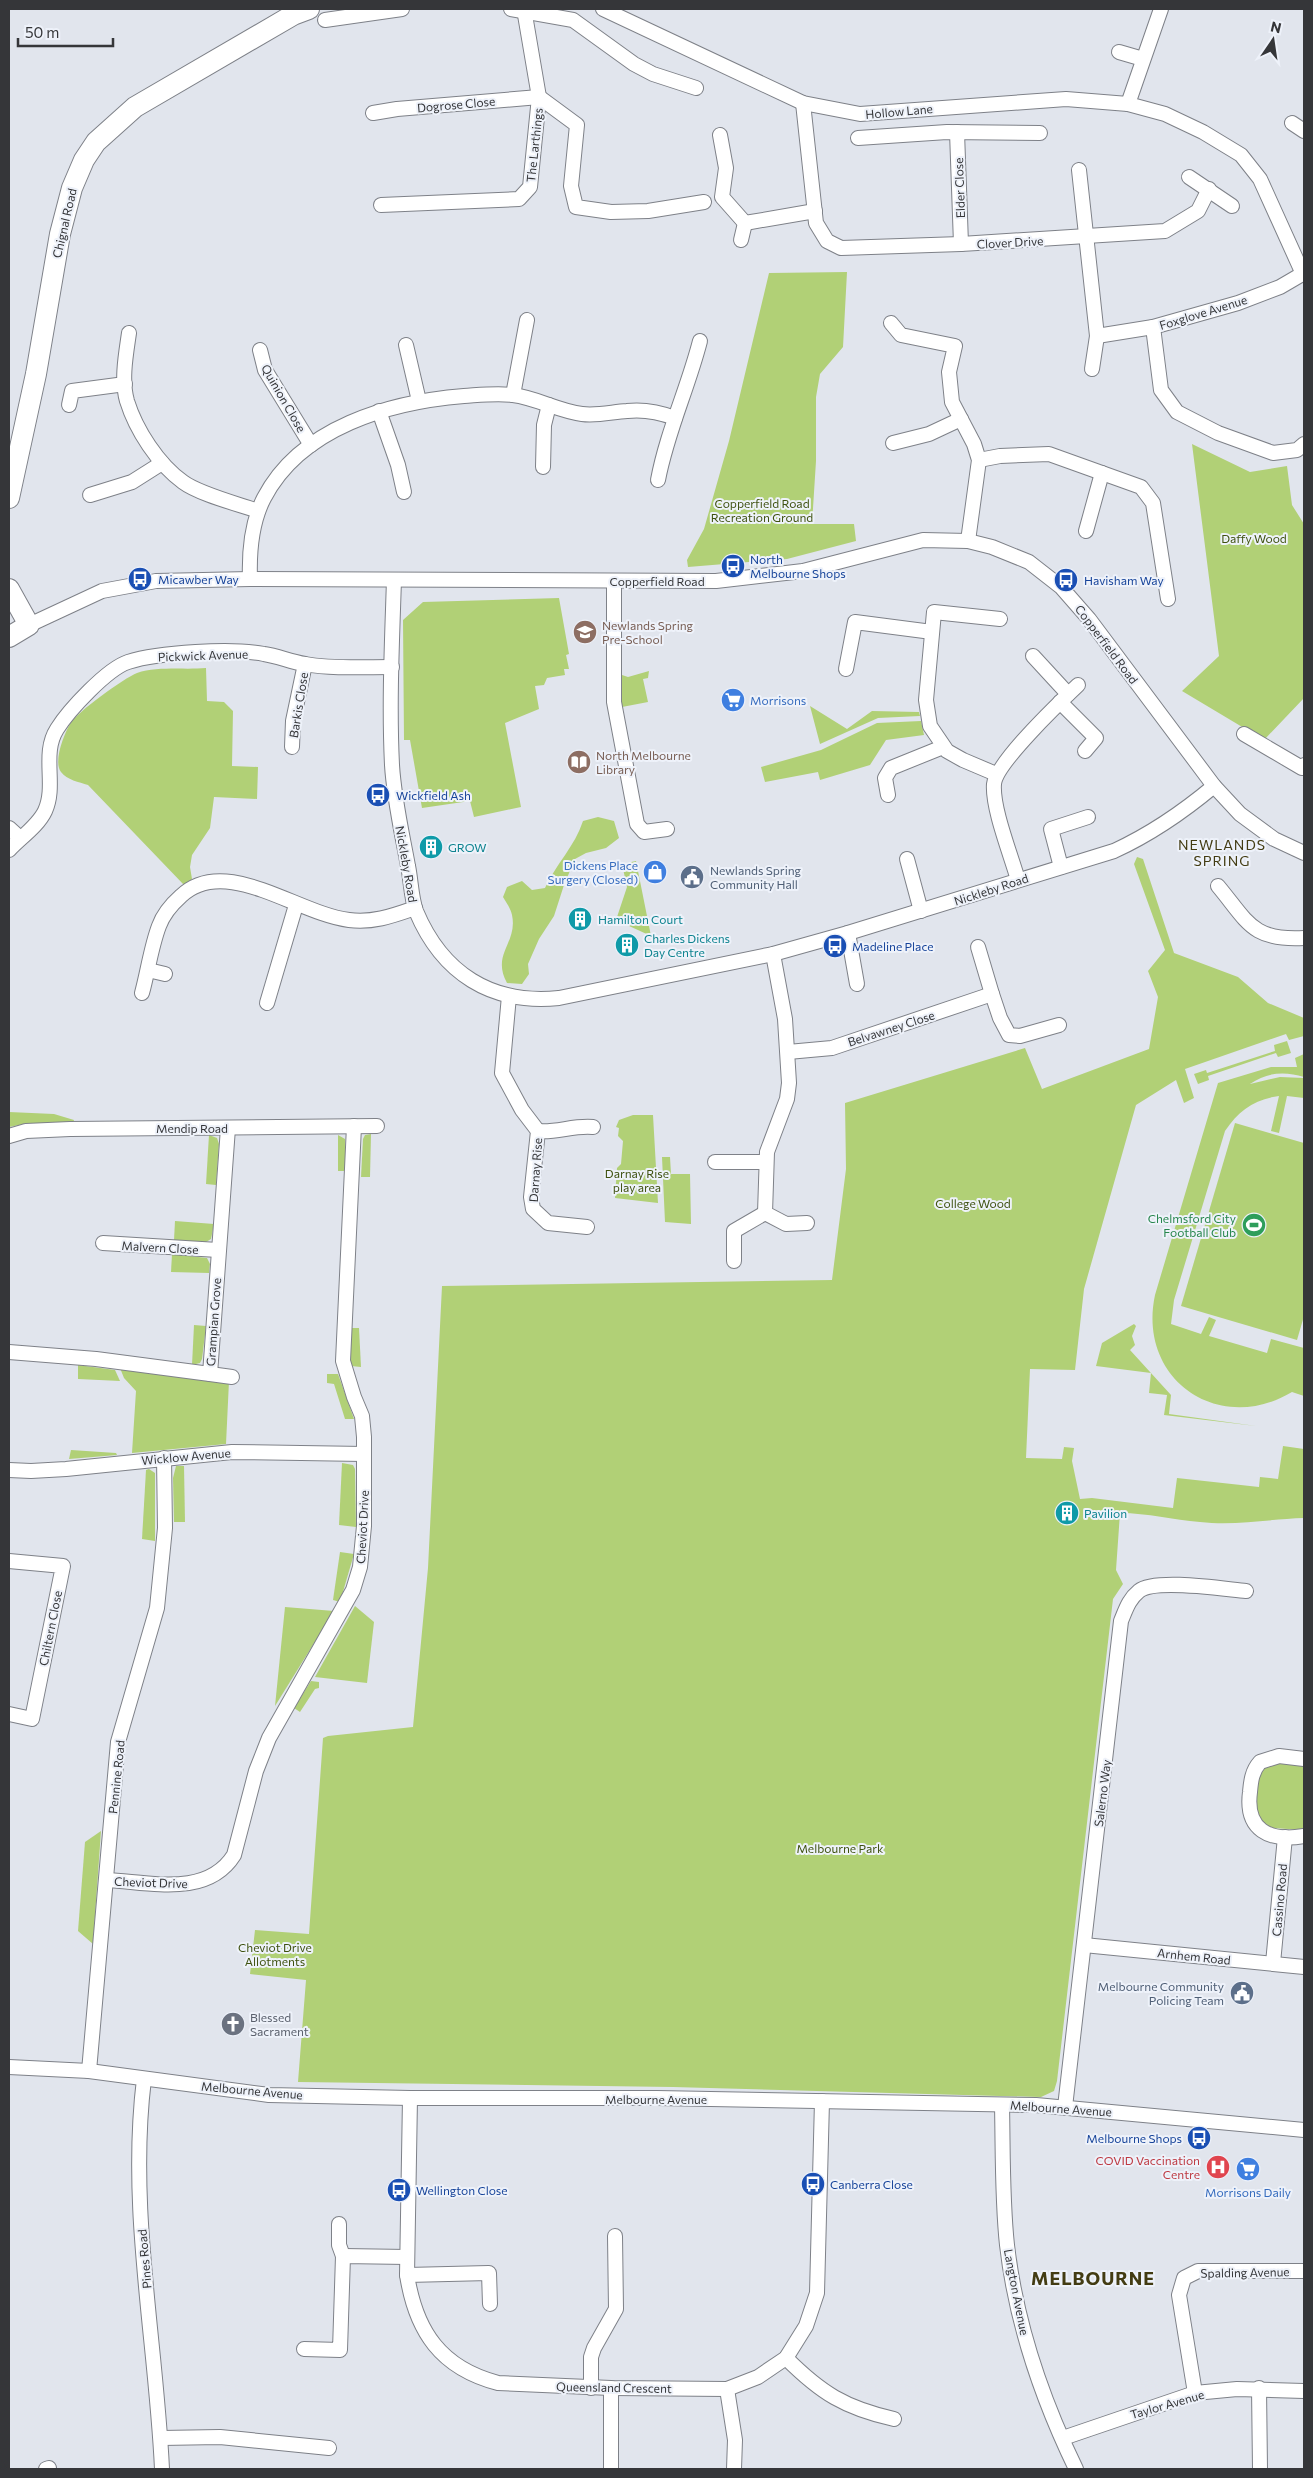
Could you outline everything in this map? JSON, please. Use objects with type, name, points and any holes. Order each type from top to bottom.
[{"type":"street","points":[[317,14],[402,9]]},
{"type":"street","name":"The Larthings","points":[[381,204],[519,199],[530,187],[539,97],[520,9],[572,20],[634,64],[654,74],[696,88]]},
{"type":"street","name":"Hollow Lane","points":[[603,9],[803,104],[860,114],[1066,99],[1128,104],[1165,114],[1202,132],[1241,155],[1260,179],[1304,274]]},
{"type":"street","points":[[1128,104],[1161,9]]},
{"type":"street","name":"Chignal Road","points":[[9,498],[36,374],[65,210],[84,160],[96,142],[135,107],[293,15],[317,14]]},
{"type":"street","points":[[1119,52],[1143,59]]},
{"type":"street","points":[[539,97],[578,125],[571,186],[576,207],[611,212],[648,211],[704,202]]},
{"type":"street","name":"Dogrose Close","points":[[373,113],[398,109],[539,97]]},
{"type":"street","name":"Clover Drive","points":[[803,104],[816,223],[826,241],[841,248],[961,244],[1164,231],[1198,211],[1209,190]]},
{"type":"street","points":[[1292,123],[1304,131]]},
{"type":"street","points":[[858,138],[957,132],[1040,133]]},
{"type":"street","name":"Elder Close","points":[[957,132],[961,244]]},
{"type":"street","points":[[720,135],[726,168],[722,196],[745,223]]},
{"type":"street","points":[[1079,170],[1097,336],[1092,369]]},
{"type":"street","points":[[1189,177],[1232,206]]},
{"type":"street","points":[[745,223],[815,211]]},
{"type":"street","points":[[741,240],[745,223]]},
{"type":"street","name":"Foxglove Avenue","points":[[1097,336],[1153,327],[1238,303],[1304,274]]},
{"type":"street","points":[[513,395],[527,320]]},
{"type":"street","points":[[891,323],[901,335],[955,346],[949,372],[952,402],[974,444],[979,460],[968,542]]},
{"type":"street","points":[[1153,327],[1161,390],[1177,412],[1218,433],[1273,453],[1297,450],[1304,444]]},
{"type":"street","points":[[129,333],[124,370],[127,400],[140,430],[162,463],[184,483],[258,511]]},
{"type":"street","points":[[658,480],[675,418],[687,387],[700,341]]},
{"type":"street","points":[[406,345],[419,401]]},
{"type":"street","name":"Quinion Close","points":[[260,350],[265,370],[311,445]]},
{"type":"street","points":[[69,405],[72,391],[125,384]]},
{"type":"street","points":[[250,579],[251,546],[258,511],[278,477],[311,445],[341,427],[379,411],[419,401],[480,395],[513,395],[583,415],[641,410],[659,412],[675,418]]},
{"type":"street","points":[[543,467],[544,425],[549,405]]},
{"type":"street","points":[[379,411],[396,458],[404,492]]},
{"type":"street","points":[[893,443],[929,434],[961,419]]},
{"type":"street","points":[[979,460],[1000,456],[1049,454],[1141,487],[1153,503],[1168,599]]},
{"type":"street","points":[[90,495],[132,482],[162,463]]},
{"type":"street","points":[[1086,531],[1102,473]]},
{"type":"street","name":"Copperfield Road","points":[[29,625],[102,591],[156,581],[250,579],[687,582],[748,579],[803,571],[907,543],[940,539],[968,542],[992,547],[1029,562],[1061,587],[1089,619],[1214,786],[1240,814],[1274,839],[1304,853]]},
{"type":"street","name":"Nickleby Road","points":[[394,580],[392,765],[400,827],[415,908],[432,942],[451,964],[473,982],[509,996],[532,999],[559,998],[773,954],[848,934],[1114,851],[1140,839],[1182,812],[1214,786]]},
{"type":"street","points":[[614,581],[614,702],[637,824],[644,832],[667,829]]},
{"type":"street","points":[[9,589],[29,625],[9,637]]},
{"type":"street","points":[[996,774],[954,756],[943,747],[930,726],[926,708],[934,612],[1000,619]]},
{"type":"street","points":[[846,669],[855,622],[932,632]]},
{"type":"street","name":"Pickwick Avenue","points":[[9,850],[44,813],[49,800],[50,752],[57,729],[68,714],[107,675],[126,662],[160,654],[214,652],[262,653],[304,664],[392,667]]},
{"type":"street","points":[[1033,656],[1069,694],[1096,738],[1085,750]]},
{"type":"street","name":"Barkis Close","points":[[292,747],[293,721],[304,664]]},
{"type":"street","points":[[1018,880],[996,804],[994,785],[996,774],[1069,694]]},
{"type":"street","points":[[1244,734],[1302,768],[1304,765]]},
{"type":"street","points":[[888,795],[885,778],[891,768],[943,747]]},
{"type":"street","points":[[1061,867],[1050,829],[1088,817]]},
{"type":"street","points":[[9,828],[20,838]]},
{"type":"street","points":[[906,859],[921,911]]},
{"type":"street","points":[[142,992],[159,926],[172,904],[192,886],[222,880],[232,881],[296,905],[346,920],[366,921],[383,919],[415,908]]},
{"type":"street","points":[[1218,886],[1254,930],[1286,939],[1304,938]]},
{"type":"street","points":[[267,1003],[296,905]]},
{"type":"street","points":[[848,934],[857,984]]},
{"type":"street","points":[[978,947],[1000,1018],[1009,1035],[1020,1036],[1059,1025]]},
{"type":"street","points":[[765,1213],[766,1162],[770,1143],[787,1099],[788,1052],[782,999],[773,954]]},
{"type":"street","points":[[148,970],[165,974]]},
{"type":"street","name":"Belvawney Close","points":[[788,1052],[832,1048],[992,994]]},
{"type":"street","name":"Darnay Rise","points":[[509,996],[502,1073],[522,1110],[538,1131],[531,1197],[533,1210],[548,1223],[587,1227]]},
{"type":"street","name":"Darnay Rise","points":[[538,1131],[546,1132],[580,1125],[593,1127]]},
{"type":"street","name":"Cheviot Drive","points":[[107,1880],[188,1885],[206,1880],[227,1866],[234,1855],[256,1771],[269,1738],[354,1590],[360,1567],[363,1534],[364,1454],[362,1416],[343,1361],[354,1126]]},
{"type":"street","name":"Mendip Road","points":[[9,1136],[26,1131],[70,1128],[376,1126]]},
{"type":"street","name":"Grampian Grove","points":[[9,1352],[96,1359],[210,1374],[228,1128]]},
{"type":"street","points":[[715,1162],[766,1162]]},
{"type":"street","points":[[765,1213],[786,1224],[807,1222]]},
{"type":"street","points":[[734,1261],[734,1231],[765,1213]]},
{"type":"street","name":"Malvern Close","points":[[102,1243],[218,1250]]},
{"type":"street","points":[[210,1374],[232,1377]]},
{"type":"street","name":"Wicklow Avenue","points":[[9,1470],[31,1471],[232,1452],[364,1454]]},
{"type":"street","name":"Pennine Road","points":[[89,2071],[118,1742],[158,1608],[164,1536],[164,1458]]},
{"type":"street","name":"Chiltern Close","points":[[9,1561],[63,1566],[32,1719],[9,1714]]},
{"type":"street","name":"Salerno Way","points":[[1065,2107],[1122,1621],[1129,1602],[1140,1590],[1163,1584],[1246,1591]]},
{"type":"street","points":[[1304,1759],[1280,1756],[1260,1762],[1252,1777],[1248,1806],[1253,1822],[1267,1833],[1285,1837],[1304,1836]]},
{"type":"street","name":"Cassino Road","points":[[1273,1963],[1285,1837]]},
{"type":"street","name":"Arnhem Road","points":[[1084,1945],[1304,1967]]},
{"type":"street","name":"Melbourne Avenue","points":[[9,2067],[89,2071],[270,2094],[410,2098],[657,2098],[1065,2107],[1304,2130]]},
{"type":"street","name":"Pines Road","points":[[144,2079],[138,2123],[137,2163],[142,2242],[161,2438],[162,2469]]},
{"type":"street","name":"Queensland Crescent","points":[[410,2098],[407,2275],[411,2300],[419,2323],[434,2344],[458,2367],[482,2379],[498,2383],[591,2388],[727,2389],[758,2377],[786,2358],[806,2326],[817,2293],[822,2101]]},
{"type":"street","name":"Langton Avenue","points":[[1002,2105],[1005,2206],[1012,2277],[1019,2312],[1042,2390],[1076,2469]]},
{"type":"street","points":[[304,2350],[340,2350],[342,2256],[339,2245],[338,2224]]},
{"type":"street","points":[[591,2388],[594,2348],[616,2309],[615,2236]]},
{"type":"street","points":[[342,2256],[407,2257]]},
{"type":"street","name":"Spalding Avenue","points":[[1195,2393],[1178,2295],[1184,2278],[1198,2271],[1304,2271]]},
{"type":"street","points":[[407,2275],[489,2273],[490,2304]]},
{"type":"street","points":[[786,2358],[812,2383],[828,2395],[848,2405],[894,2419]]},
{"type":"street","points":[[611,2388],[611,2469]]},
{"type":"street","points":[[1259,2388],[1260,2469]]},
{"type":"street","name":"Taylor Avenue","points":[[1063,2438],[1195,2393],[1259,2388],[1304,2391]]},
{"type":"street","points":[[727,2389],[735,2440],[734,2469]]},
{"type":"street","points":[[161,2438],[220,2437],[329,2448]]},
{"type":"green space","name":"Copperfield Road Recreation Ground","points":[[847,272],[843,347],[820,374],[816,397],[816,461],[812,524],[854,524],[856,541],[787,559],[688,567],[687,560],[704,529],[729,441],[769,273]]},
{"type":"green space","name":"Daffy Wood","points":[[1192,444],[1250,472],[1287,466],[1292,505],[1304,524],[1304,698],[1264,740],[1182,691],[1219,656]]},
{"type":"green space","points":[[559,598],[569,654],[566,655],[569,669],[564,669],[565,675],[547,678],[544,685],[535,686],[539,709],[505,723],[521,807],[474,817],[470,801],[422,808],[410,740],[404,740],[403,620],[423,602]]},
{"type":"green space","points":[[206,668],[207,701],[224,702],[233,711],[232,766],[258,767],[257,799],[214,797],[210,828],[192,855],[190,867],[192,879],[184,885],[88,785],[66,777],[61,772],[58,762],[60,748],[70,724],[101,696],[122,681],[145,671]]},
{"type":"green space","points":[[649,671],[648,678],[643,679],[648,702],[622,707],[622,675],[628,677]]},
{"type":"green space","points":[[810,706],[847,729],[872,711],[919,712],[920,716],[878,718],[820,744]]},
{"type":"green space","points":[[921,721],[924,735],[886,740],[870,765],[820,780],[818,772],[765,782],[761,767],[821,750],[877,723]]},
{"type":"green space","points":[[598,817],[614,821],[619,838],[606,848],[586,853],[575,859],[554,916],[539,939],[528,964],[529,974],[522,984],[507,983],[502,964],[513,925],[511,913],[503,897],[507,887],[522,881],[532,890],[545,888],[575,839],[583,821]]},
{"type":"green space","name":"Melbourne Park","points":[[1137,857],[1143,859],[1174,953],[1238,977],[1268,1003],[1304,1018],[1304,1036],[1289,1040],[1286,1034],[1185,1069],[1194,1098],[1184,1103],[1176,1080],[1136,1105],[1084,1289],[1075,1370],[1030,1369],[1026,1458],[1062,1459],[1064,1447],[1074,1448],[1072,1461],[1080,1499],[1092,1498],[1173,1508],[1177,1478],[1259,1487],[1260,1477],[1278,1479],[1283,1446],[1304,1449],[1304,1518],[1213,1523],[1120,1513],[1116,1570],[1123,1584],[1113,1599],[1057,2081],[1054,2091],[1041,2097],[673,2087],[298,2082],[306,1980],[250,1974],[255,1930],[309,1934],[323,1738],[413,1727],[428,1568],[442,1286],[832,1280],[846,1169],[845,1103],[1025,1048],[1042,1089],[1149,1049],[1158,997],[1148,971],[1165,950],[1134,864]]},
{"type":"green space","points":[[636,861],[651,936],[616,920],[627,887],[622,864]]},
{"type":"green space","points":[[1287,1041],[1291,1053],[1278,1057],[1276,1053],[1208,1076],[1209,1080],[1198,1084],[1194,1074],[1206,1070],[1207,1073],[1275,1051],[1274,1045]]},
{"type":"green space","points":[[1304,1054],[1304,1077],[1283,1073],[1263,1077],[1250,1084],[1280,1077],[1304,1078],[1304,1098],[1287,1096],[1279,1133],[1271,1131],[1279,1096],[1262,1100],[1248,1107],[1241,1112],[1225,1131],[1174,1300],[1171,1324],[1201,1334],[1209,1317],[1216,1320],[1209,1336],[1267,1353],[1271,1339],[1304,1348],[1304,1396],[1292,1392],[1264,1404],[1237,1407],[1211,1403],[1189,1392],[1171,1374],[1158,1352],[1153,1325],[1155,1295],[1218,1083],[1271,1067],[1297,1067],[1295,1058]]},
{"type":"green space","points":[[9,1112],[54,1114],[74,1120],[73,1123],[29,1123],[9,1127]]},
{"type":"green space","name":"Darnay Rise play area","points":[[633,1115],[653,1115],[658,1203],[615,1198],[617,1168],[621,1164],[623,1141],[618,1136],[619,1128],[616,1127],[619,1120]]},
{"type":"green space","name":"Chelmsford City Football Club","points":[[1235,1123],[1304,1143],[1304,1316],[1297,1340],[1181,1306]]},
{"type":"green space","points":[[371,1134],[370,1177],[361,1177],[363,1139],[365,1135]]},
{"type":"green space","points":[[209,1135],[217,1138],[219,1144],[216,1185],[206,1184]]},
{"type":"green space","points":[[338,1135],[345,1139],[345,1171],[338,1171]]},
{"type":"green space","points":[[662,1157],[670,1157],[671,1174],[690,1174],[691,1224],[665,1222]]},
{"type":"green space","points":[[175,1221],[214,1224],[211,1239],[206,1242],[174,1240]]},
{"type":"green space","points":[[172,1254],[207,1258],[210,1264],[209,1273],[171,1272]]},
{"type":"green space","points":[[1134,1324],[1136,1326],[1132,1336],[1135,1345],[1130,1350],[1151,1373],[1096,1366],[1102,1343]]},
{"type":"green space","points":[[194,1325],[206,1326],[202,1359],[200,1363],[192,1365]]},
{"type":"green space","points":[[350,1328],[359,1328],[361,1367],[351,1366],[349,1362]]},
{"type":"green space","points":[[78,1365],[115,1370],[120,1381],[78,1379]]},
{"type":"green space","points":[[120,1368],[229,1381],[226,1444],[132,1453],[136,1391],[124,1378]]},
{"type":"green space","points":[[1151,1373],[1171,1395],[1169,1414],[1256,1426],[1164,1415],[1167,1395],[1149,1393]]},
{"type":"green space","points":[[327,1374],[338,1374],[354,1419],[345,1419],[334,1384],[327,1383]]},
{"type":"green space","points":[[71,1450],[116,1453],[117,1455],[69,1459]]},
{"type":"green space","points":[[342,1463],[353,1465],[355,1469],[356,1527],[339,1525]]},
{"type":"green space","points":[[176,1466],[184,1466],[185,1522],[174,1522],[173,1478]]},
{"type":"green space","points":[[149,1469],[155,1473],[155,1541],[142,1539],[146,1470]]},
{"type":"green space","points":[[340,1552],[354,1554],[340,1602],[333,1600]]},
{"type":"green space","points":[[355,1606],[374,1622],[367,1683],[315,1677]]},
{"type":"green space","points":[[285,1607],[334,1611],[275,1706]]},
{"type":"green space","points":[[311,1681],[319,1682],[319,1688],[315,1689],[300,1712],[294,1708]]},
{"type":"green space","points":[[1272,1762],[1304,1764],[1304,1830],[1272,1828],[1260,1822],[1253,1807],[1260,1770]]},
{"type":"green space","points":[[101,1831],[93,1944],[78,1931],[85,1842]]},
{"type":"place","name":"North Melbourne Shops","points":[[733,566]]},
{"type":"place","name":"Micawber Way","points":[[140,579]]},
{"type":"place","name":"Havisham Way","points":[[1066,580]]},
{"type":"place","name":"Newlands Spring Pre-School","points":[[585,632]]},
{"type":"place","name":"Morrisons","points":[[733,700]]},
{"type":"place","name":"North Melbourne Library","points":[[579,762]]},
{"type":"place","name":"Wickfield Ash","points":[[378,795]]},
{"type":"place","name":"GROW","points":[[431,847]]},
{"type":"place","name":"Dickens Place Surgery (Closed)","points":[[655,872]]},
{"type":"place","name":"Newlands Spring Community Hall","points":[[692,877]]},
{"type":"place","name":"Hamilton Court","points":[[580,919]]},
{"type":"place","name":"Charles Dickens Day Centre","points":[[627,945]]},
{"type":"place","name":"Madeline Place","points":[[835,946]]},
{"type":"place","name":"Chelmsford City Football Club","points":[[1254,1225]]},
{"type":"place","name":"Pavilion","points":[[1067,1513]]},
{"type":"place","name":"Melbourne Community Policing Team","points":[[1242,1993]]},
{"type":"place","name":"Blessed Sacrament","points":[[233,2024]]},
{"type":"place","name":"Melbourne Shops","points":[[1199,2138]]},
{"type":"place","name":"COVID Vaccination Centre","points":[[1218,2167]]},
{"type":"place","name":"Morrisons Daily","points":[[1248,2169]]},
{"type":"place","name":"Canberra Close","points":[[813,2184]]},
{"type":"place","name":"Wellington Close","points":[[399,2190]]},
{"type":"district","name":"NEWLANDS SPRING","points":[[1222,852]]},
{"type":"district","name":"MELBOURNE","points":[[1093,2278]]},
{"type":"park label","name":"College Wood","points":[[973,1203]]},
{"type":"park label","name":"Cheviot Drive Allotments","points":[[275,1954]]}]
